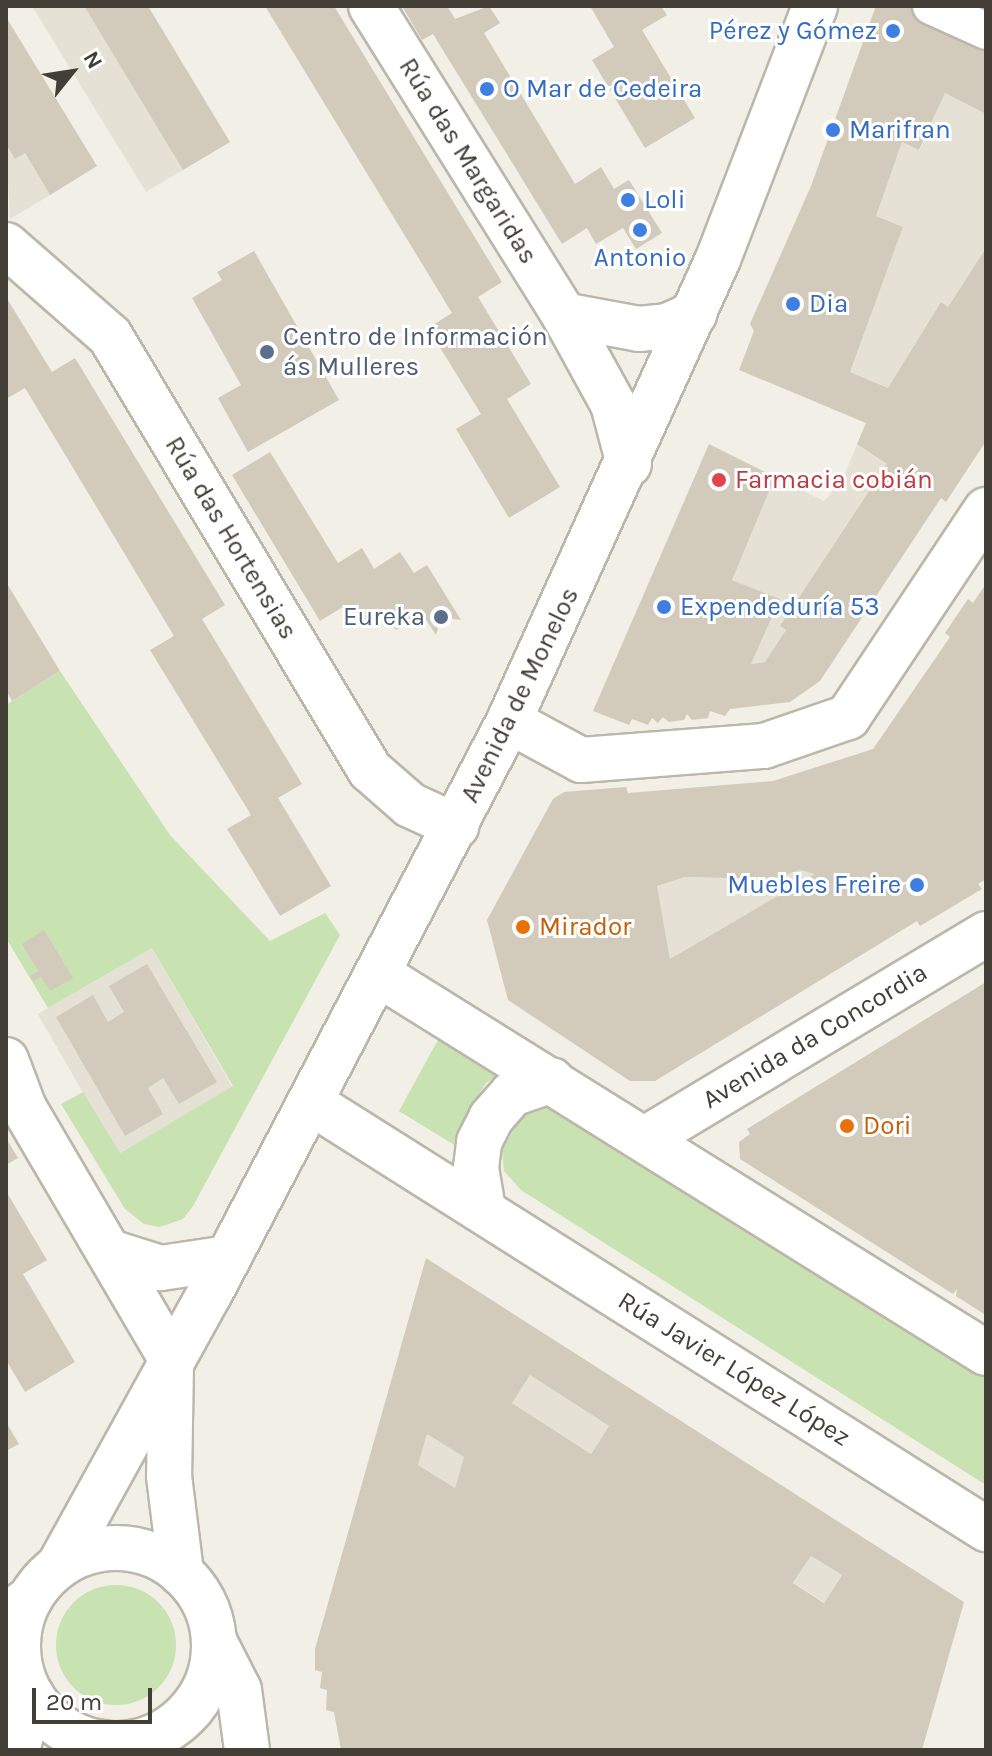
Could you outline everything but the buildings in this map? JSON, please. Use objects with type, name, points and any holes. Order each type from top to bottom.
[{"type":"street","name":"Rúa das Margaridas","points":[[371,6],[564,315],[613,404],[629,464]]},
{"type":"street","name":"Avenida de Monelos","points":[[59,1566],[228,1258],[509,721],[629,464],[694,314],[815,6]]},
{"type":"street","points":[[931,6],[986,31]]},
{"type":"street","name":"Rúa das Hortensias","points":[[6,245],[110,336],[370,770],[410,805],[456,826]]},
{"type":"street","points":[[564,315],[639,329],[667,326],[694,314]]},
{"type":"street","points":[[509,721],[581,760],[764,746],[848,717],[986,510]]},
{"type":"street","name":"Avenida da Concordia","points":[[645,1139],[986,934]]},
{"type":"street","points":[[378,974],[986,1353]]},
{"type":"street","points":[[6,1060],[24,1108],[113,1253],[171,1359]]},
{"type":"street","points":[[483,1209],[476,1168],[479,1142],[491,1118],[512,1094],[552,1080]]},
{"type":"street","name":"Rúa Javier López López","points":[[310,1102],[986,1529]]},
{"type":"street","points":[[113,1253],[161,1268],[228,1258]]},
{"type":"street","name":"Avenida de Monelos","points":[[171,1359],[169,1476],[181,1573]]},
{"type":"street","points":[[214,1641],[205,1687],[193,1708],[155,1736],[116,1747],[75,1736],[50,1719],[32,1696],[18,1648],[18,1607],[59,1566],[82,1554],[134,1550],[181,1573],[209,1616],[214,1641],[239,1690],[247,1750]]},
{"type":"street","points":[[17,1750],[32,1696]]},
{"type":"shaded area","points":[[32,6],[84,6],[183,170],[146,192]]},
{"type":"shaded area","points":[[945,93],[986,114],[986,248],[948,307],[941,303],[888,388],[850,372],[903,227],[876,216],[902,142],[920,150]]},
{"type":"shaded area","points":[[6,144],[15,159],[25,153],[50,195],[10,219]]},
{"type":"shaded area","points":[[857,444],[887,464],[780,626],[786,630],[765,662],[751,664],[780,599],[732,580],[775,477],[824,501],[843,479]]},
{"type":"shaded area","points":[[800,870],[815,874],[670,959],[657,886],[685,877],[772,879]]},
{"type":"shaded area","points":[[152,948],[232,1087],[118,1153],[38,1014]]},
{"type":"shaded area","points":[[530,1375],[609,1426],[591,1454],[512,1403]]},
{"type":"shaded area","points":[[427,1434],[464,1457],[455,1488],[418,1465]]},
{"type":"shaded area","points":[[811,1556],[842,1575],[825,1602],[794,1583]]},
{"type":"green space","points":[[60,671],[170,835],[270,941],[325,913],[340,935],[193,1206],[183,1219],[160,1227],[144,1224],[125,1209],[61,1104],[83,1092],[120,1153],[233,1086],[152,948],[48,1008],[6,938],[6,705]]},
{"type":"green space","points":[[439,1038],[506,1069],[486,1083],[462,1123],[461,1149],[399,1111]]},
{"type":"green space","points":[[541,1104],[561,1104],[986,1374],[986,1485],[521,1190],[504,1171],[502,1150],[523,1114]]},
{"type":"green space","points":[[116,1585],[139,1590],[158,1603],[171,1622],[176,1645],[171,1668],[158,1687],[139,1700],[116,1705],[93,1700],[74,1687],[61,1668],[56,1645],[61,1622],[74,1603],[93,1590]]},
{"type":"place","name":"Pérez y Gómez","points":[[893,31]]},
{"type":"place","name":"O Mar de Cedeira","points":[[487,89]]},
{"type":"place","name":"Marifran","points":[[833,130]]},
{"type":"place","name":"Loli","points":[[628,200]]},
{"type":"place","name":"Antonio","points":[[640,230]]},
{"type":"place","name":"Dia","points":[[793,304]]},
{"type":"place","name":"Centro de Información ás Mulleres","points":[[267,352]]},
{"type":"place","name":"Farmacia cobián","points":[[719,480]]},
{"type":"place","name":"Expendeduría 53","points":[[664,607]]},
{"type":"place","name":"Eureka","points":[[441,617]]},
{"type":"place","name":"Muebles Freire","points":[[917,885]]},
{"type":"place","name":"Mirador","points":[[523,927]]},
{"type":"place","name":"Dori","points":[[847,1126]]}]
